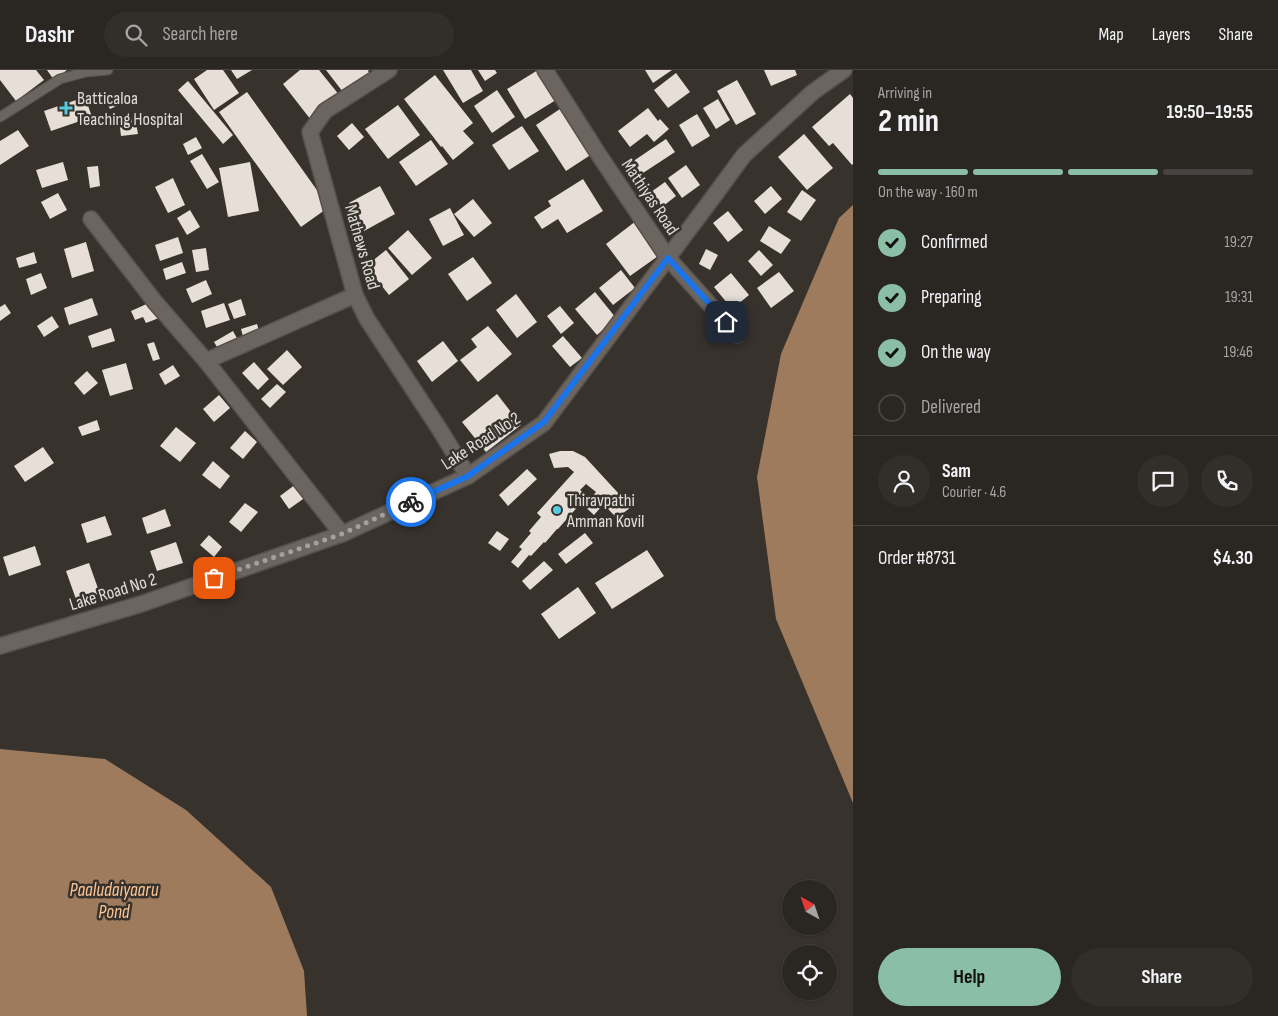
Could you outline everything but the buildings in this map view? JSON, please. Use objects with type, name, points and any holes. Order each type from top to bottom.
[{"type":"street","name":"Mathews Road","points":[[389,70],[325,111],[310,132],[354,295],[367,319],[468,476]]},
{"type":"street","name":"Mathiyas Road","points":[[545,70],[668,258],[737,335]]},
{"type":"street","name":"Lake Road No 2","points":[[0,646],[141,604],[342,534],[468,476],[544,422],[744,155],[813,92],[844,70]]},
{"type":"street","points":[[91,219],[155,302],[206,361],[342,534]]},
{"type":"street","points":[[206,361],[354,295]]},
{"type":"lane","points":[[0,117],[60,80],[86,72],[108,70]]},
{"type":"water","points":[[853,205],[853,803],[776,619],[757,477],[781,354],[839,218]]},
{"type":"water","name":"Paaludaiyaaru Pond","points":[[0,749],[105,759],[186,810],[271,887],[304,971],[307,1016],[0,1016]]},
{"type":"way so far","points":[[214,578],[342,534],[411,502]]},
{"type":"place","name":"Batticaloa Teaching Hospital","points":[[66,108]]},
{"type":"place","name":"Thiravpathi Amman Kovil","points":[[557,510]]},
{"type":"route","points":[[411,502],[468,476],[544,422],[668,258],[726,322]]}]
